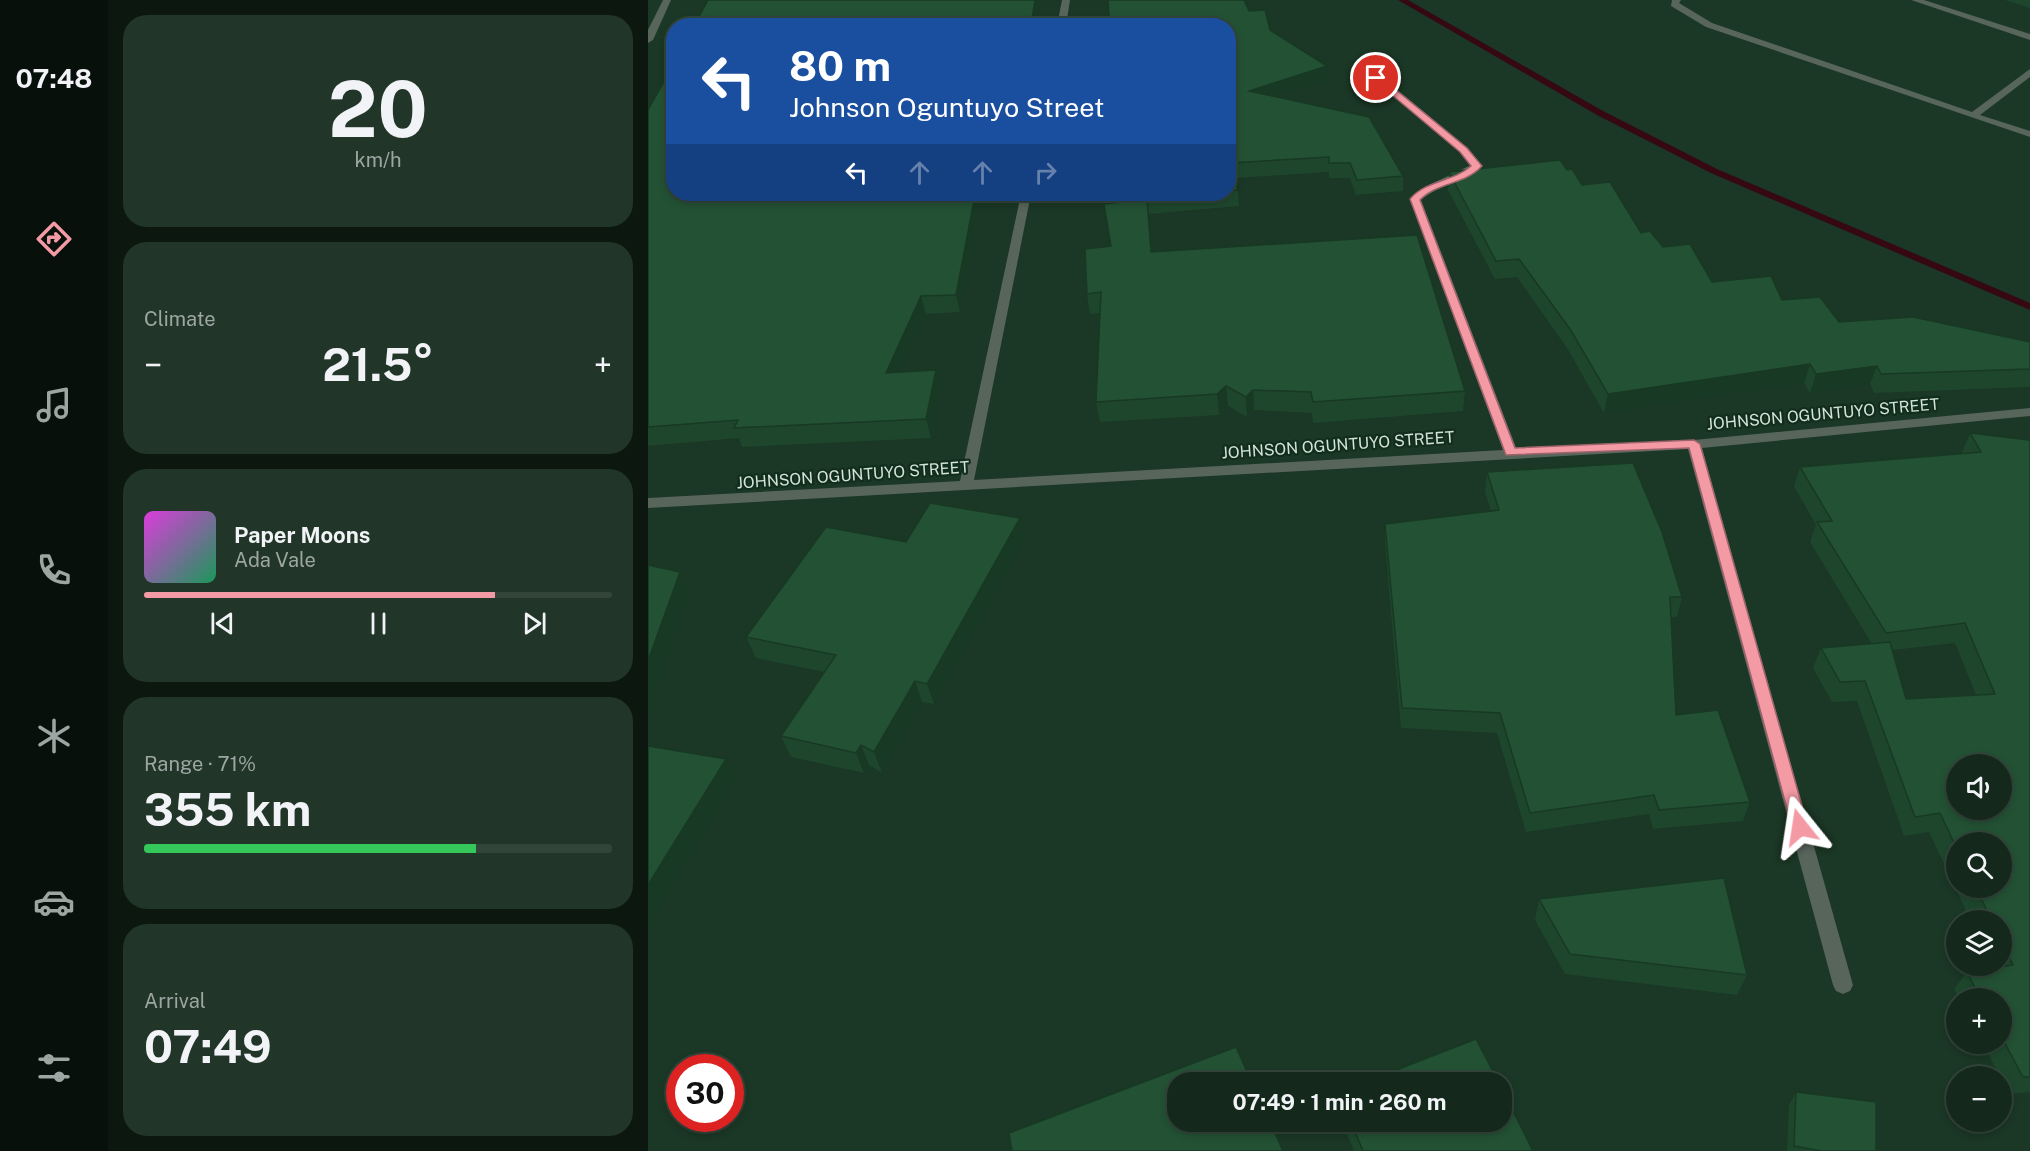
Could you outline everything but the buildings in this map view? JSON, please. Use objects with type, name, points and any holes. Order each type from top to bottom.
[{"type":"street","points":[[648,40],[667,0]]},
{"type":"street","points":[[1063,18],[1066,0]]},
{"type":"street","points":[[1677,0],[1674,4],[1709,25],[2030,134]]},
{"type":"street","points":[[1915,0],[2030,37]]},
{"type":"street","points":[[1359,63],[1464,150],[1477,166],[1467,175],[1424,190],[1415,199],[1511,453]]},
{"type":"street","points":[[1973,116],[2030,72]]},
{"type":"street","points":[[966,486],[1025,201]]},
{"type":"street","name":"JOHNSON OGUNTUYO STREET","points":[[648,503],[1694,444],[2030,412]]},
{"type":"street","points":[[1694,444],[1843,985]]},
{"type":"waterway","points":[[1402,0],[1600,113],[1714,171],[2030,307]]},
{"type":"route","points":[[1376,78],[1464,150],[1477,166],[1467,175],[1424,190],[1415,199],[1511,453],[1694,444],[1800,827]]}]
